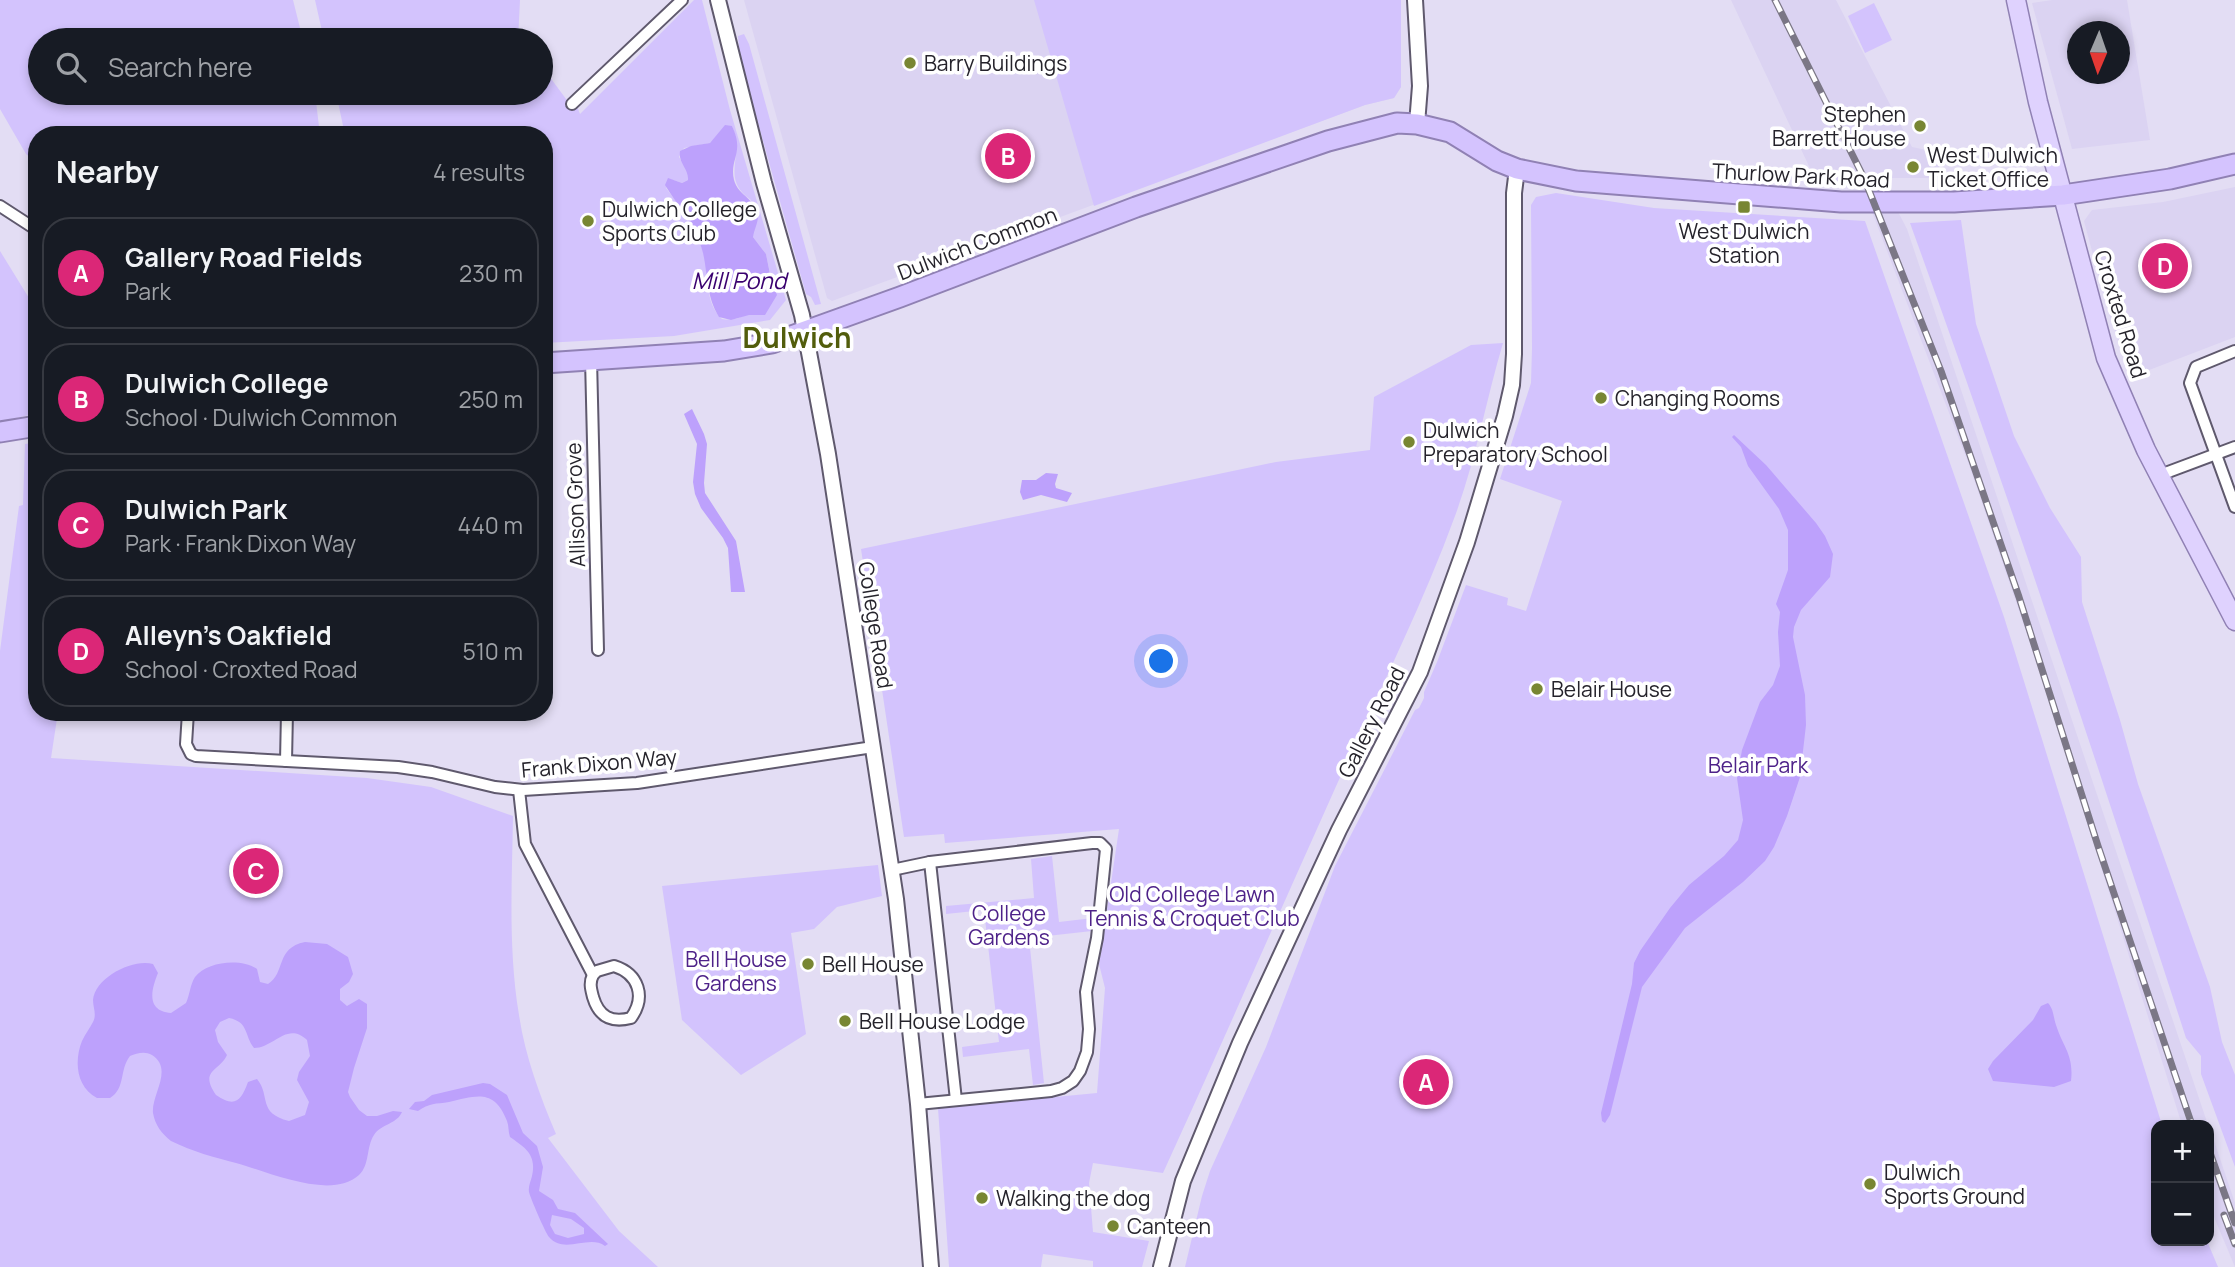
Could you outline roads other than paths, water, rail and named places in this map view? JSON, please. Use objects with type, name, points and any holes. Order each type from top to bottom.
[{"type":"highway","name":"Dulwich Common","points":[[553,362],[724,351],[772,343],[1115,215],[1292,153],[1359,131],[1397,123],[1417,124]]},
{"type":"highway","name":"Thurlow Park Road","points":[[1417,124],[1451,132],[1497,161],[1517,169],[1585,183],[1841,202],[1954,202],[2063,195],[2176,178],[2235,164]]},
{"type":"highway","points":[[0,432],[28,427]]},
{"type":"main road","name":"Croxted Road","points":[[2016,0],[2038,102],[2106,358],[2130,418],[2235,621]]},
{"type":"street","points":[[572,104],[682,0]]},
{"type":"street","name":"College Road","points":[[718,0],[805,332],[828,454],[892,870],[918,1104],[931,1267]]},
{"type":"street","points":[[1415,0],[1420,86],[1417,124]]},
{"type":"street","name":"Gallery Road","points":[[1161,1267],[1183,1181],[1235,1055],[1339,830],[1420,672],[1467,542],[1512,385],[1514,193],[1517,169]]},
{"type":"street","points":[[0,206],[28,224]]},
{"type":"street","points":[[2235,351],[2196,367],[2190,383],[2235,507]]},
{"type":"street","name":"Allison Grove","points":[[591,359],[598,650]]},
{"type":"street","points":[[2160,475],[2235,447]]},
{"type":"street","name":"Frank Dixon Way","points":[[187,721],[186,744],[191,754],[398,767],[519,790],[637,783],[873,747]]},
{"type":"street","points":[[286,761],[288,721]]},
{"type":"street","points":[[519,790],[525,844],[593,975],[591,987],[599,1012],[619,1021],[631,1018],[637,1010],[639,994],[632,975],[614,966],[597,971],[593,975]]},
{"type":"street","points":[[892,870],[930,862],[1097,842],[1106,849],[1097,939],[1086,992],[1089,1038],[1080,1071],[1070,1084],[1056,1090],[918,1104]]},
{"type":"street","points":[[930,862],[956,1100]]},
{"type":"water","name":"Mill Pond","points":[[725,125],[732,126],[736,135],[734,180],[757,211],[758,219],[753,237],[766,254],[777,295],[765,315],[749,315],[731,320],[719,317],[715,309],[700,244],[692,226],[665,185],[668,178],[682,183],[688,180],[680,151],[710,143]]},
{"type":"water","points":[[692,409],[707,444],[705,493],[736,541],[745,592],[731,592],[728,548],[701,508],[695,494],[693,482],[697,444],[684,414]]},
{"type":"water","points":[[1734,435],[1766,465],[1816,523],[1833,554],[1830,577],[1801,610],[1794,627],[1793,637],[1805,695],[1806,725],[1800,777],[1787,816],[1765,861],[1685,928],[1642,987],[1610,1115],[1605,1123],[1601,1113],[1632,984],[1634,963],[1670,908],[1689,885],[1724,856],[1738,840],[1743,820],[1737,778],[1742,750],[1760,702],[1773,685],[1780,666],[1780,612],[1776,604],[1788,570],[1788,530],[1779,509],[1748,466],[1741,447],[1732,437]]},
{"type":"water","points":[[1046,473],[1058,474],[1056,488],[1072,493],[1067,502],[1041,495],[1023,500],[1020,492],[1022,480],[1036,480]]},
{"type":"water","points":[[305,942],[327,944],[348,957],[353,974],[349,982],[340,989],[340,1000],[347,1006],[359,999],[367,1004],[367,1028],[348,1092],[359,1110],[367,1116],[402,1112],[397,1119],[374,1135],[365,1166],[359,1175],[347,1182],[332,1185],[298,1182],[204,1154],[171,1141],[159,1129],[154,1117],[153,1106],[161,1067],[149,1054],[130,1056],[118,1089],[110,1098],[97,1098],[85,1087],[79,1073],[79,1049],[94,1019],[95,992],[108,977],[136,964],[153,964],[158,973],[152,999],[157,1008],[171,1013],[186,1003],[195,977],[208,967],[243,963],[257,969],[260,982],[268,984],[277,974],[285,955],[296,945]],"holes":[[[229,1018],[243,1026],[254,1048],[293,1033],[307,1040],[310,1056],[297,1080],[309,1102],[305,1115],[289,1121],[272,1113],[257,1079],[248,1082],[243,1094],[233,1102],[216,1095],[209,1081],[210,1076],[227,1055],[218,1042],[215,1030],[220,1022]]]},
{"type":"water","points":[[2048,1003],[2069,1058],[2071,1081],[2054,1087],[1993,1081],[1988,1069],[1993,1061],[2033,1020],[2041,1006]]},
{"type":"water","points":[[483,1083],[490,1084],[507,1095],[523,1133],[537,1146],[543,1167],[539,1191],[553,1200],[558,1209],[575,1213],[608,1244],[605,1246],[592,1242],[569,1245],[555,1242],[549,1237],[529,1192],[533,1162],[528,1152],[510,1137],[507,1121],[496,1103],[490,1099],[476,1097],[433,1104],[418,1111],[409,1109],[415,1102],[424,1101],[432,1095]],"holes":[[[552,1215],[571,1219],[584,1228],[584,1234],[568,1238],[555,1234],[550,1225]]]},
{"type":"railway","points":[[1775,0],[1864,178],[1941,371],[2019,597],[2098,846],[2190,1120]]},
{"type":"railway","points":[[2214,1164],[2235,1223]]},
{"type":"railway","points":[[2224,1215],[2235,1244]]},
{"type":"place","name":"Barry Buildings","points":[[910,63]]},
{"type":"place","name":"Stephen Barrett House","points":[[1920,126]]},
{"type":"place","name":"Dulwich College","points":[[1008,156]]},
{"type":"place","name":"West Dulwich Ticket Office","points":[[1913,167]]},
{"type":"place","name":"West Dulwich Station","points":[[1744,207]]},
{"type":"place","name":"Dulwich College Sports Club","points":[[588,221]]},
{"type":"place","name":"Alleyn's Oakfield","points":[[2165,266]]},
{"type":"place","name":"Changing Rooms","points":[[1601,398]]},
{"type":"place","name":"Dulwich Preparatory School","points":[[1409,442]]},
{"type":"place","name":"Belair House","points":[[1537,689]]},
{"type":"place","name":"Dulwich Park","points":[[256,871]]},
{"type":"place","name":"Bell House","points":[[808,964]]},
{"type":"place","name":"Bell House Lodge","points":[[845,1021]]},
{"type":"place","name":"Gallery Road Fields","points":[[1426,1082]]},
{"type":"place","name":"Dulwich Sports Ground","points":[[1870,1184]]},
{"type":"place","name":"Walking the dog","points":[[982,1198]]},
{"type":"place","name":"Canteen","points":[[1113,1226]]},
{"type":"district","name":"Dulwich","points":[[797,337]]},
{"type":"park label","name":"Belair Park","points":[[1758,765]]},
{"type":"park label","name":"Old College Lawn Tennis & Croquet Club","points":[[1192,906]]},
{"type":"park label","name":"College Gardens","points":[[1009,925]]},
{"type":"park label","name":"Bell House Gardens","points":[[736,971]]}]
